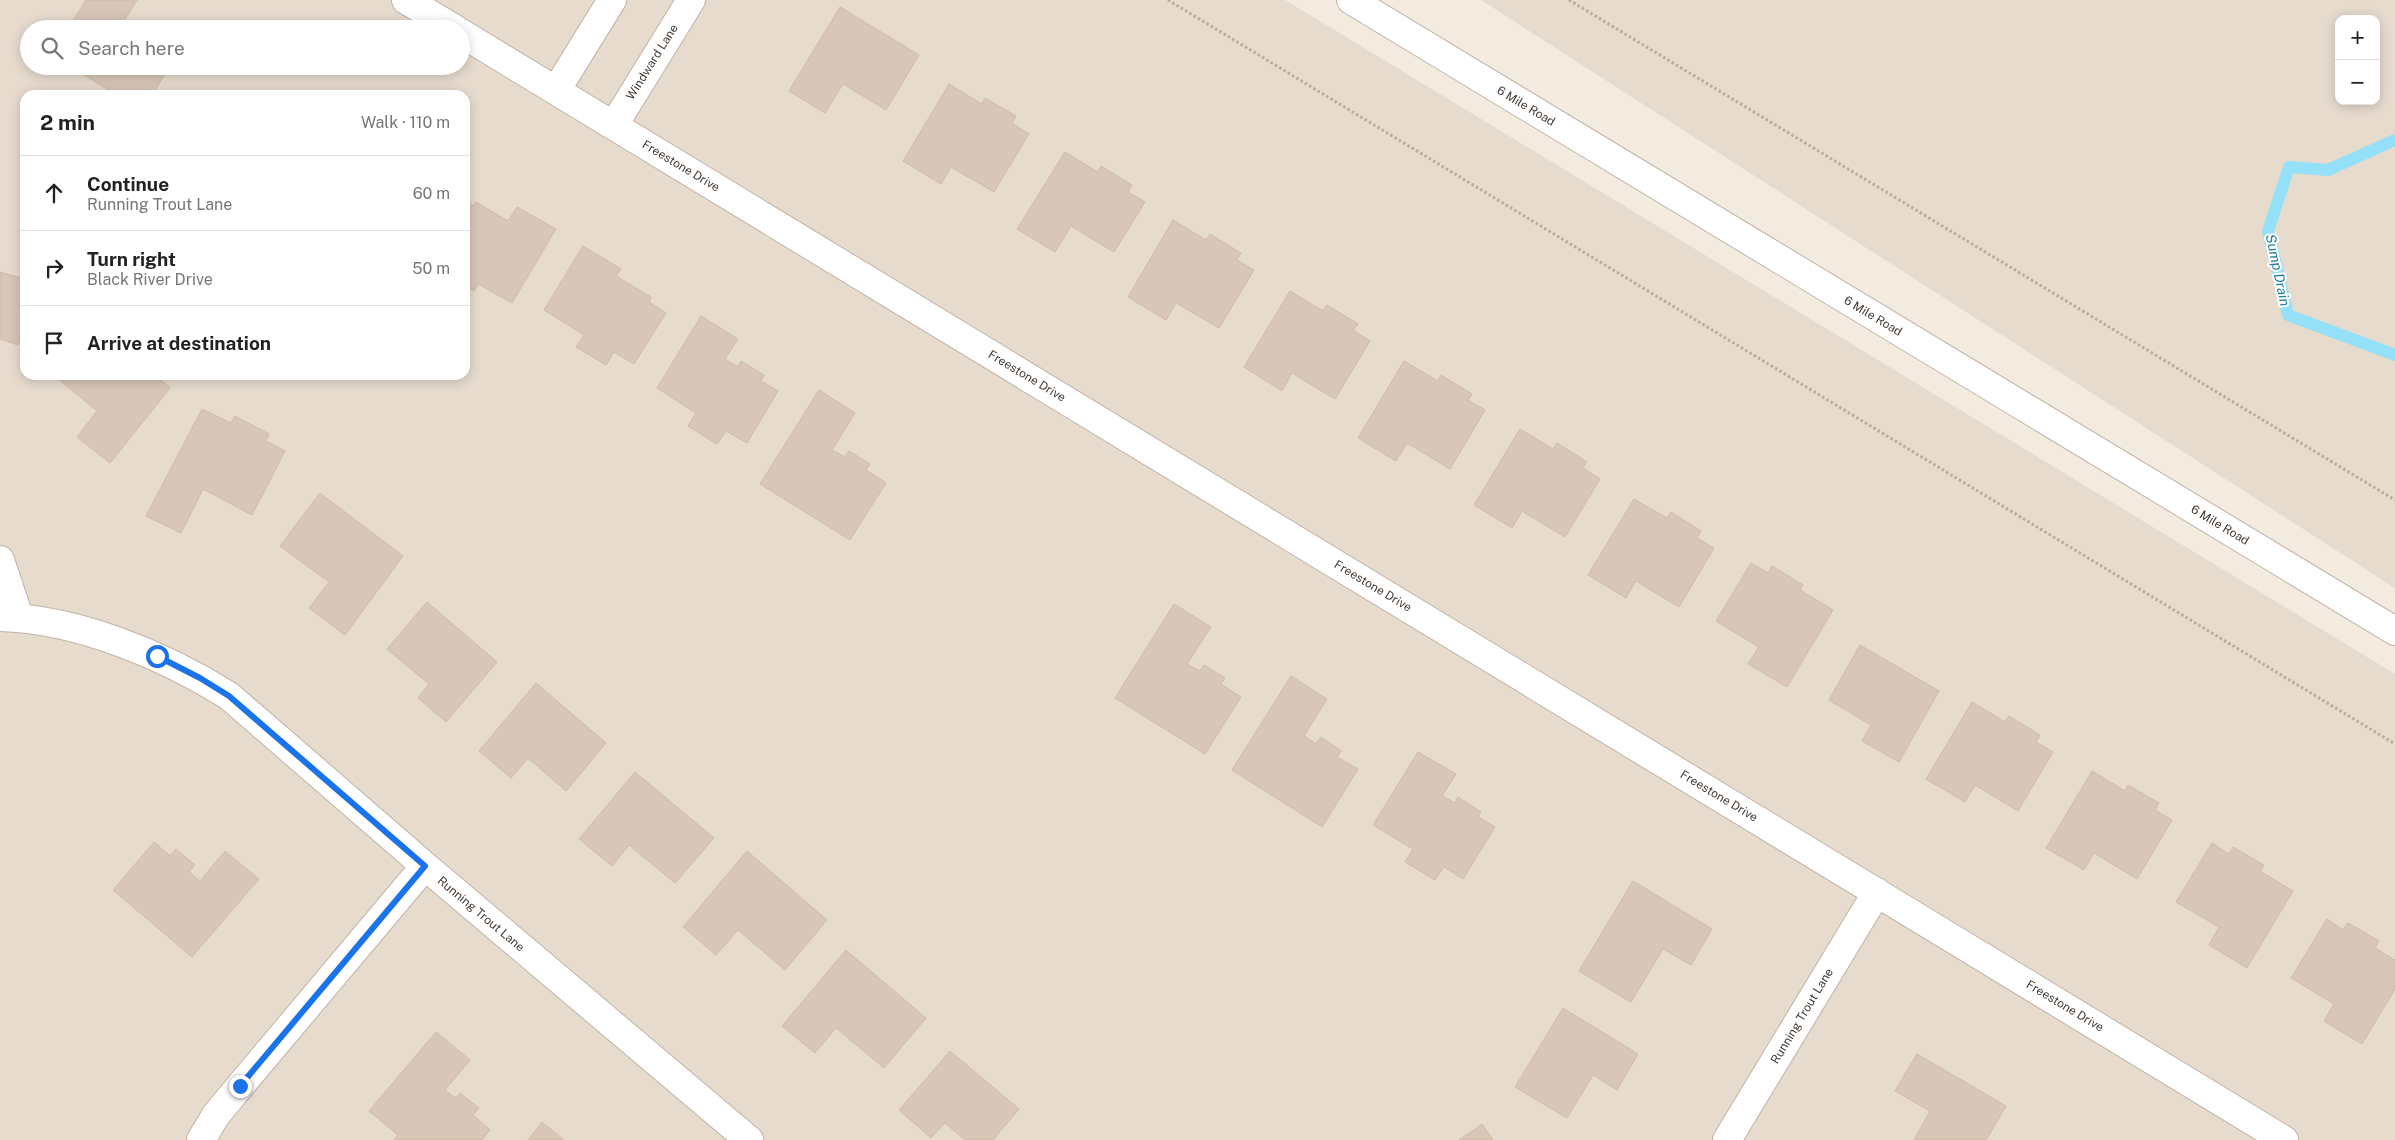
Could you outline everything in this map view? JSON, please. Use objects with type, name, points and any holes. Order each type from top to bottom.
[{"type":"street","points":[[406,0],[439,20]]},
{"type":"street","points":[[557,89],[612,0]]},
{"type":"street","name":"Windward Lane","points":[[614,125],[690,0]]},
{"type":"street","name":"6 Mile Road","points":[[1351,0],[2395,631]]},
{"type":"street","name":"Freestone Drive","points":[[470,38],[557,89],[2284,1140]]},
{"type":"street","name":"Running Trout Lane","points":[[0,560],[9,617],[98,634],[157,656],[200,678],[229,696],[425,866],[748,1140]]},
{"type":"street","points":[[201,1140],[216,1115],[425,866]]},
{"type":"street","name":"Running Trout Lane","points":[[1727,1140],[1877,892]]},
{"type":"path","points":[[1168,0],[1625,279],[2395,744]]},
{"type":"path","points":[[1568,0],[2395,500]]},
{"type":"shaded area","points":[[0,0],[1285,0],[2395,674],[2395,1140],[0,1140]]},
{"type":"shaded area","points":[[1481,0],[2395,0],[2395,588]]},
{"type":"building","points":[[86,0],[137,0],[125,20],[74,20]]},
{"type":"building","points":[[840,7],[919,55],[886,110],[843,84],[825,113],[789,91]]},
{"type":"building","points":[[84,75],[164,75],[155,90],[108,90]]},
{"type":"building","points":[[949,84],[982,104],[985,98],[1016,116],[1012,123],[1029,134],[994,192],[951,167],[941,184],[903,161]]},
{"type":"building","points":[[1065,152],[1098,172],[1101,166],[1132,185],[1128,192],[1145,202],[1114,252],[1071,226],[1055,252],[1017,229]]},
{"type":"building","points":[[476,202],[508,221],[517,207],[556,229],[512,303],[478,284],[474,291],[470,289],[470,204],[474,206]]},
{"type":"building","points":[[1173,220],[1206,240],[1210,234],[1241,253],[1237,260],[1254,270],[1219,328],[1176,303],[1166,320],[1128,297]]},
{"type":"building","points":[[583,246],[621,269],[616,276],[651,297],[649,302],[666,313],[634,364],[614,352],[606,365],[576,347],[584,335],[544,310]]},
{"type":"building","points":[[0,272],[20,278],[20,338],[18,345],[0,339]]},
{"type":"building","points":[[1290,291],[1323,311],[1327,305],[1358,324],[1353,330],[1370,341],[1335,399],[1292,373],[1282,391],[1244,367]]},
{"type":"building","points":[[701,316],[738,339],[725,359],[738,367],[741,361],[764,375],[761,381],[778,391],[747,443],[726,431],[717,444],[688,426],[696,413],[657,388]]},
{"type":"building","points":[[1404,361],[1438,381],[1441,375],[1472,394],[1468,400],[1485,410],[1450,469],[1407,443],[1396,461],[1358,438]]},
{"type":"building","points":[[60,380],[161,380],[170,388],[110,463],[77,437],[97,411]]},
{"type":"building","points":[[819,390],[855,413],[832,450],[845,457],[849,451],[870,464],[866,470],[886,483],[850,540],[760,484]]},
{"type":"building","points":[[202,409],[231,423],[235,416],[269,434],[266,441],[285,451],[252,515],[203,489],[181,533],[146,516]]},
{"type":"building","points":[[1520,429],[1553,449],[1557,443],[1587,462],[1583,468],[1600,479],[1565,537],[1522,511],[1512,528],[1474,505]]},
{"type":"building","points":[[320,493],[403,556],[345,635],[309,608],[329,582],[280,546]]},
{"type":"building","points":[[1634,499],[1667,518],[1671,512],[1701,531],[1697,538],[1714,548],[1679,607],[1636,581],[1626,598],[1588,575]]},
{"type":"building","points":[[1751,563],[1768,573],[1772,566],[1803,585],[1800,590],[1833,610],[1787,687],[1748,664],[1759,647],[1716,621]]},
{"type":"building","points":[[427,602],[497,662],[446,722],[418,698],[429,684],[387,649]]},
{"type":"building","points":[[1174,604],[1211,627],[1187,664],[1200,671],[1204,665],[1225,678],[1221,684],[1241,697],[1205,754],[1115,698]]},
{"type":"building","points":[[1860,645],[1939,691],[1899,762],[1862,741],[1871,725],[1829,700]]},
{"type":"building","points":[[1291,676],[1327,699],[1304,736],[1316,744],[1321,737],[1341,751],[1337,757],[1358,769],[1322,827],[1232,770]]},
{"type":"building","points":[[536,683],[606,743],[566,791],[528,758],[511,778],[479,751]]},
{"type":"building","points":[[1972,702],[2005,722],[2009,716],[2040,735],[2036,742],[2053,752],[2018,811],[1975,785],[1965,802],[1926,779]]},
{"type":"building","points":[[1418,752],[1456,774],[1442,796],[1455,803],[1458,797],[1481,812],[1478,817],[1495,827],[1463,879],[1444,867],[1435,880],[1405,862],[1413,849],[1373,825]]},
{"type":"building","points":[[2092,771],[2125,791],[2128,785],[2159,803],[2155,810],[2172,820],[2137,879],[2094,853],[2084,870],[2046,848]]},
{"type":"building","points":[[635,772],[714,838],[675,883],[629,845],[612,866],[579,839]]},
{"type":"building","points":[[154,842],[170,856],[176,849],[195,865],[189,872],[200,881],[225,851],[259,879],[192,957],[113,890]]},
{"type":"building","points":[[2212,843],[2229,854],[2233,847],[2264,865],[2260,871],[2293,891],[2247,968],[2209,945],[2219,927],[2176,902]]},
{"type":"building","points":[[747,851],[827,920],[785,970],[738,930],[716,955],[683,927]]},
{"type":"building","points":[[1633,881],[1712,929],[1691,965],[1663,949],[1631,1002],[1579,971]]},
{"type":"building","points":[[2327,919],[2343,930],[2348,923],[2379,941],[2375,948],[2395,960],[2395,989],[2362,1044],[2324,1021],[2334,1004],[2291,978]]},
{"type":"building","points":[[846,950],[926,1018],[884,1068],[836,1028],[815,1053],[782,1026]]},
{"type":"building","points":[[1563,1008],[1638,1054],[1617,1090],[1593,1075],[1567,1118],[1515,1087]]},
{"type":"building","points":[[436,1032],[470,1060],[445,1090],[455,1098],[460,1093],[479,1108],[473,1115],[490,1130],[482,1140],[394,1140],[398,1135],[369,1111]]},
{"type":"building","points":[[950,1051],[1019,1109],[993,1140],[965,1140],[945,1123],[931,1138],[899,1110]]},
{"type":"building","points":[[1917,1054],[2006,1106],[1986,1140],[1914,1140],[1930,1111],[1895,1091]]},
{"type":"building","points":[[542,1122],[564,1140],[528,1140]]},
{"type":"building","points":[[1482,1124],[1493,1140],[1459,1140]]},
{"type":"waterway","name":"Sump Drain","points":[[2395,140],[2328,170],[2289,167],[2268,231],[2288,315],[2395,355]]},
{"type":"route","points":[[157,656],[200,678],[229,696],[425,866],[240,1086]]}]
